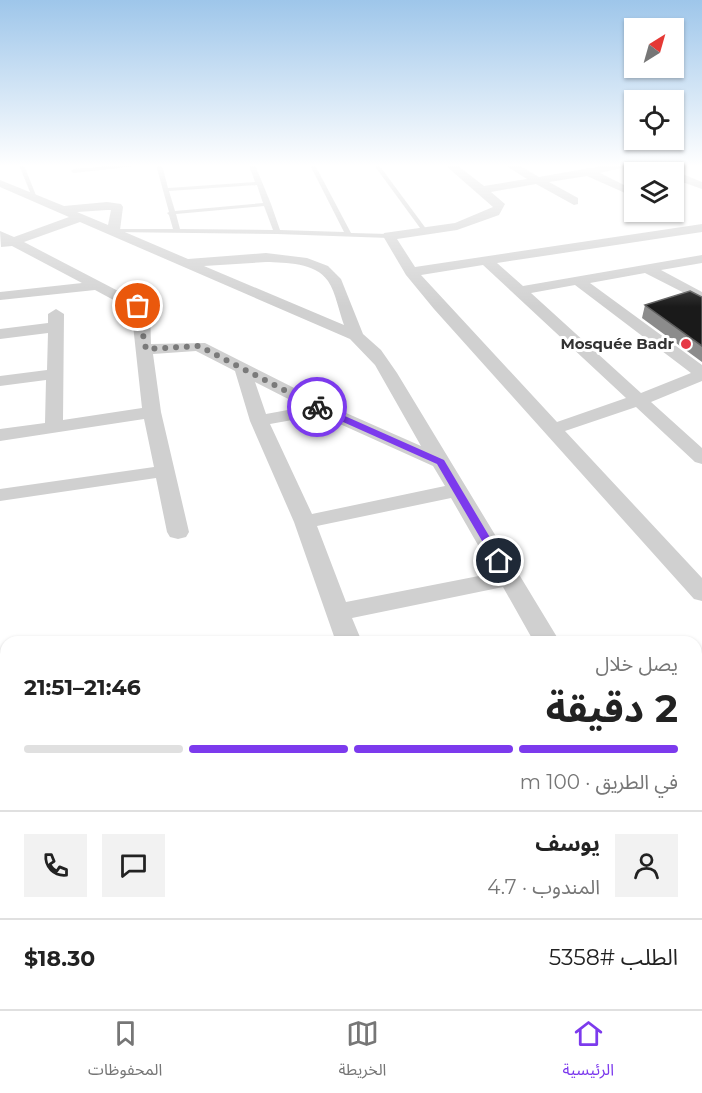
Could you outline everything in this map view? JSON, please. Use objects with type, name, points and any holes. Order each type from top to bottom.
[{"type":"street","points":[[69,212],[356,336],[372,348],[381,359],[543,636]]},
{"type":"street","points":[[114,231],[116,212]]},
{"type":"street","points":[[495,212],[457,226],[389,236],[411,272],[702,592]]},
{"type":"street","points":[[4,241],[81,218]]},
{"type":"street","points":[[411,272],[702,228]]},
{"type":"street","points":[[4,241],[142,309],[141,325],[146,349],[152,412],[178,532]]},
{"type":"street","points":[[188,264],[266,259],[305,261],[320,266],[334,279],[356,336]]},
{"type":"street","points":[[519,291],[702,259]]},
{"type":"street","points":[[488,262],[702,458]]},
{"type":"street","points":[[648,269],[702,298]]},
{"type":"street","points":[[580,282],[702,374]]},
{"type":"street","points":[[0,286],[16,294]]},
{"type":"street","points":[[0,296],[96,286]]},
{"type":"street","points":[[0,334],[56,321],[54,426]]},
{"type":"street","points":[[146,349],[199,346],[321,409],[441,462]]},
{"type":"street","points":[[243,370],[259,421],[305,522],[347,636]]},
{"type":"street","points":[[0,381],[54,374]]},
{"type":"street","points":[[553,429],[639,400],[702,374]]},
{"type":"street","points":[[259,421],[321,409]]},
{"type":"street","points":[[0,435],[152,412]]},
{"type":"street","points":[[0,495],[165,471]]},
{"type":"street","points":[[305,522],[458,490]]},
{"type":"street","points":[[338,612],[509,578]]},
{"type":"lane","points":[[177,231],[170,213],[180,212]]},
{"type":"lane","points":[[271,212],[277,232]]},
{"type":"lane","points":[[337,212],[348,234]]},
{"type":"lane","points":[[411,212],[425,231]]},
{"type":"lane","points":[[114,231],[277,232],[389,236]]},
{"type":"building","points":[[690,291],[702,297],[702,346],[645,305]]},
{"type":"way so far","points":[[138,306],[142,309],[141,325],[146,349],[199,346],[317,407]]},
{"type":"place","name":"Mosquée Badr","points":[[686,344]]},
{"type":"route","points":[[317,407],[441,462],[499,561]]}]
